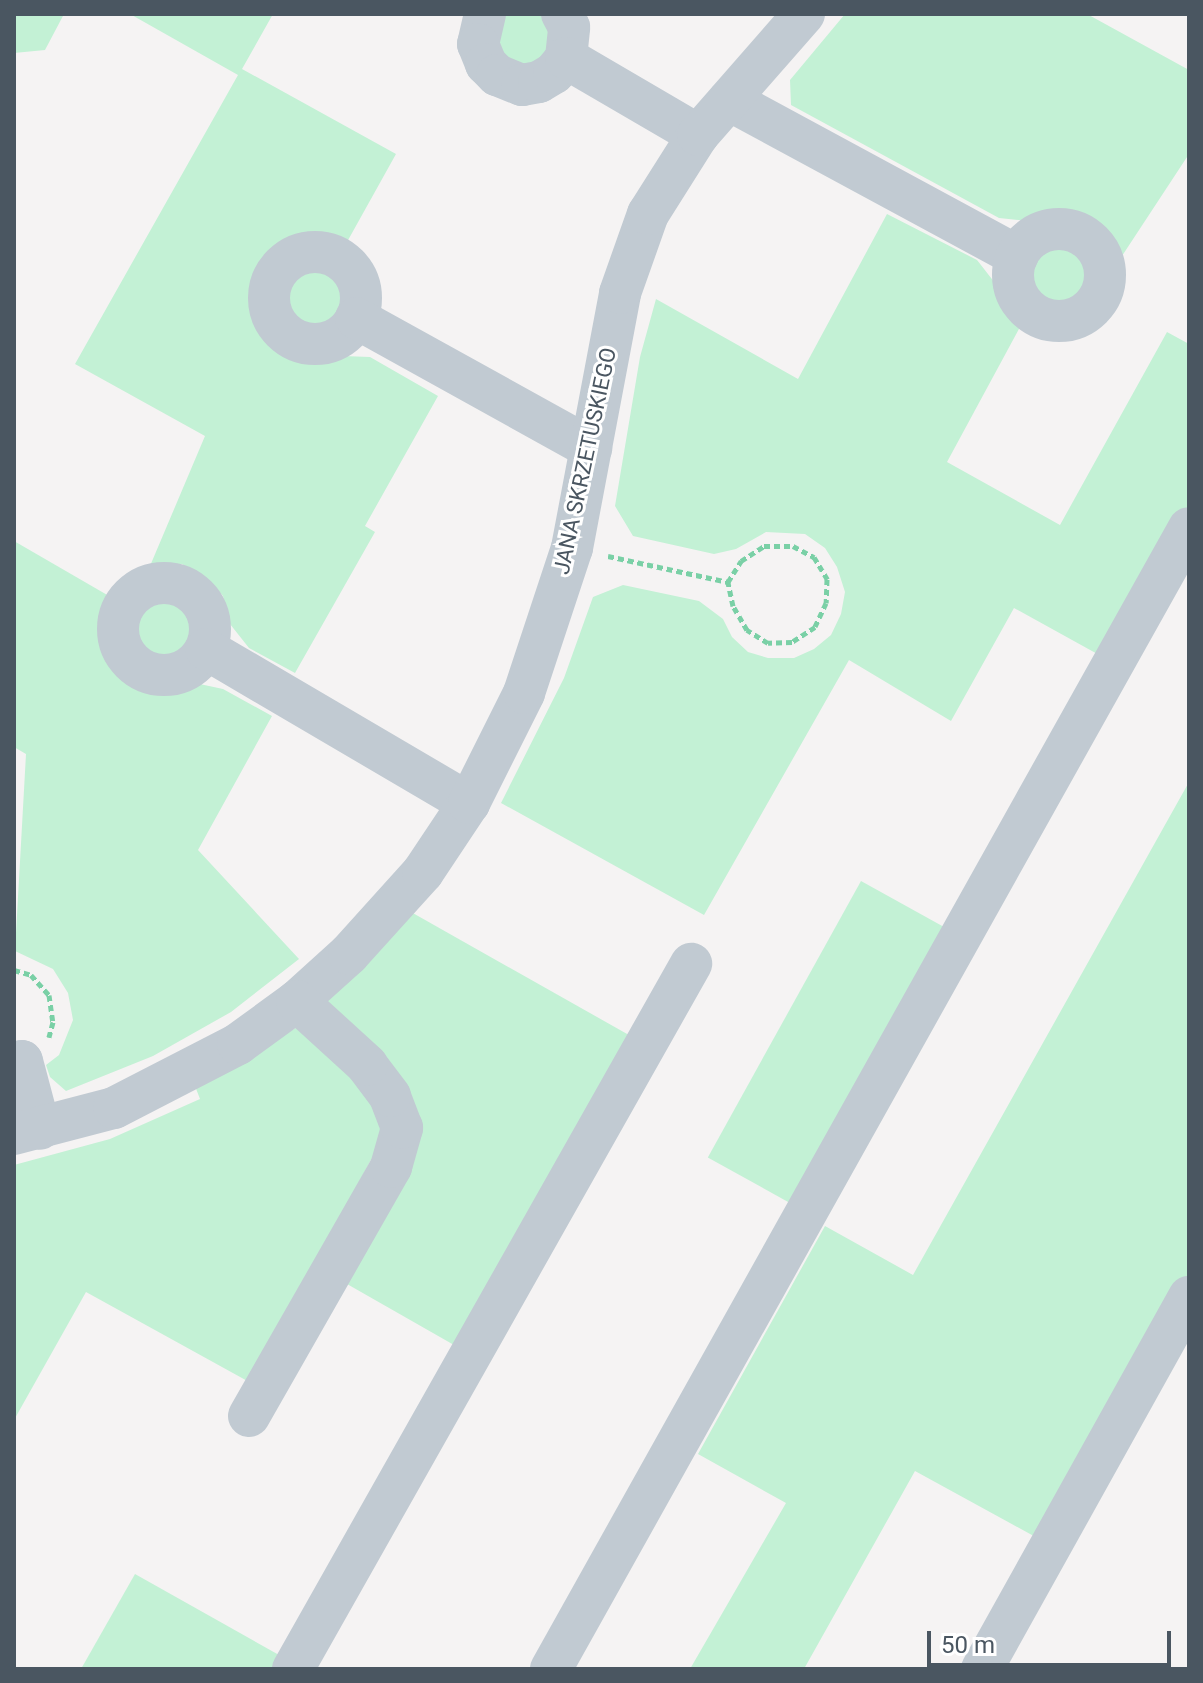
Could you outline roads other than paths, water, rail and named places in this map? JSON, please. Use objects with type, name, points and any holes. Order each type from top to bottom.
[{"type":"street","points":[[485,14],[478,44],[486,64],[511,83],[539,82],[554,73],[566,58],[569,27],[562,14]]},
{"type":"street","name":"JANA SKRZETUSKIEGO","points":[[27,1131],[114,1108],[190,1072],[238,1044],[297,1001],[349,954],[423,872],[469,803],[524,693],[572,548],[620,293],[648,214],[698,135],[804,14]]},
{"type":"street","points":[[566,58],[698,135]]},
{"type":"street","points":[[729,100],[1018,256]]},
{"type":"street","points":[[356,318],[591,448]]},
{"type":"street","points":[[551,1669],[1189,528]]},
{"type":"street","points":[[206,649],[469,803]]},
{"type":"street","points":[[293,1669],[691,964]]},
{"type":"street","points":[[249,1416],[391,1167],[402,1128],[390,1096],[367,1065],[297,1001]]},
{"type":"street","points":[[18,1062],[27,1131]]},
{"type":"street","points":[[982,1669],[1189,1297]]}]
